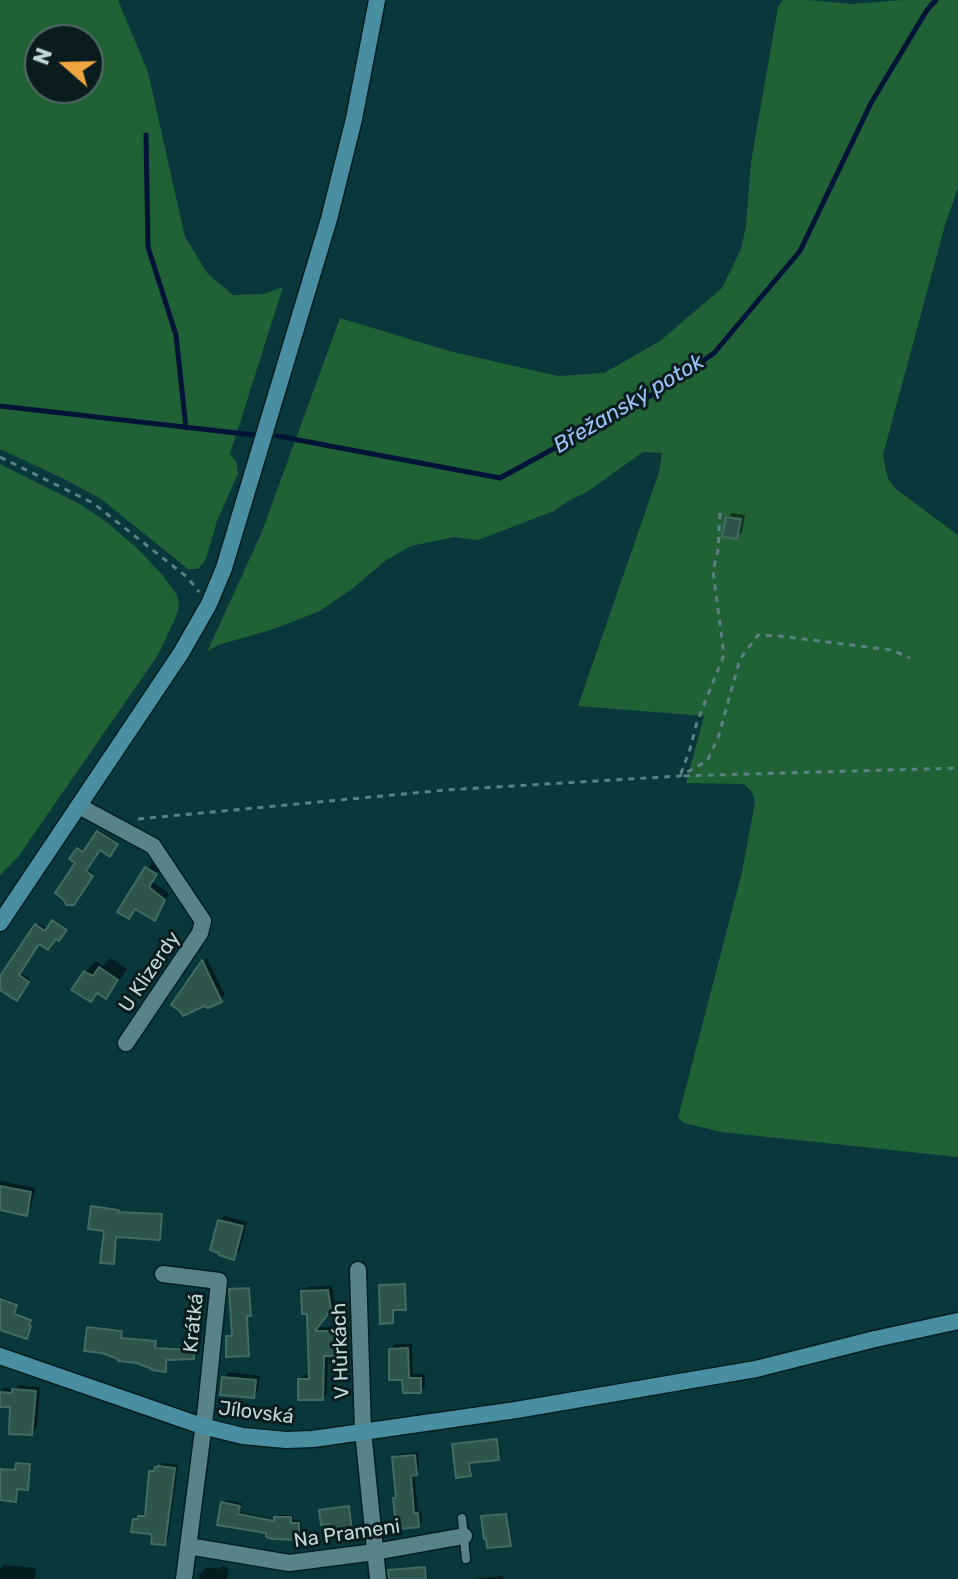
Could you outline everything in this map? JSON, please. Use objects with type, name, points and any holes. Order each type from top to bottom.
[{"type":"main road","points":[[0,923],[181,653],[209,604],[224,568],[329,219],[354,119],[377,0]]},
{"type":"main road","name":"Jílovská","points":[[0,1356],[202,1426],[243,1436],[286,1440],[313,1439],[516,1410],[756,1369],[958,1321]]},
{"type":"street","name":"U Klizerdy","points":[[79,806],[153,846],[203,921],[200,933],[126,1043]]},
{"type":"street","name":"V Hůrkách","points":[[358,1270],[363,1431],[378,1579]]},
{"type":"street","name":"Krátká","points":[[163,1274],[219,1281],[202,1426]]},
{"type":"street","points":[[184,1579],[202,1426]]},
{"type":"street","name":"Na Prameni","points":[[188,1546],[289,1563],[464,1536]]},
{"type":"lane","points":[[462,1518],[466,1559]]},
{"type":"path","points":[[0,457],[93,503],[187,577],[209,604]]},
{"type":"path","points":[[680,776],[697,722],[724,655],[713,571],[718,550],[720,513]]},
{"type":"path","points":[[680,776],[707,761],[718,738],[740,659],[758,635],[892,650],[910,658]]},
{"type":"path","points":[[133,819],[446,790],[680,776],[958,768]]},
{"type":"green space","points":[[0,0],[118,0],[148,72],[185,237],[208,274],[233,295],[264,294],[283,287],[230,454],[236,461],[238,474],[217,521],[206,559],[198,569],[188,569],[101,499],[0,449]]},
{"type":"green space","points":[[783,0],[851,4],[958,0],[958,188],[945,225],[883,455],[889,480],[896,489],[958,535],[958,1157],[721,1132],[684,1123],[678,1118],[742,872],[755,802],[752,792],[744,784],[686,783],[704,716],[578,706],[659,472],[662,453],[643,452],[554,511],[478,540],[454,537],[411,546],[385,561],[320,611],[274,629],[218,645],[207,652],[261,534],[340,318],[449,351],[558,376],[604,373],[660,341],[722,288],[741,249],[746,226],[751,162],[778,7]]},
{"type":"green space","points":[[0,464],[80,504],[108,523],[163,576],[177,595],[179,605],[158,655],[18,857],[0,875]]},
{"type":"building","points":[[726,517],[741,519],[737,539],[722,537]]},
{"type":"building","points":[[97,831],[118,844],[110,857],[100,850],[86,871],[93,876],[74,905],[66,905],[55,893],[75,863],[69,859],[77,848],[83,852]]},
{"type":"building","points":[[145,867],[157,874],[149,887],[165,900],[155,921],[135,909],[129,919],[117,912]]},
{"type":"building","points":[[52,920],[67,930],[48,950],[39,944],[19,975],[29,982],[17,1001],[0,990],[0,976],[35,924],[45,931]]},
{"type":"building","points":[[202,960],[222,1002],[183,1016],[171,1005]]},
{"type":"building","points":[[99,967],[118,980],[106,999],[97,993],[91,1002],[71,990],[84,971],[93,976]]},
{"type":"building","points":[[0,1186],[31,1192],[27,1216],[0,1210]]},
{"type":"building","points":[[91,1206],[118,1212],[162,1214],[160,1240],[116,1237],[114,1264],[100,1263],[104,1231],[88,1229]]},
{"type":"building","points":[[218,1220],[243,1226],[234,1260],[210,1250]]},
{"type":"building","points":[[405,1284],[406,1310],[393,1310],[393,1323],[380,1324],[379,1285]]},
{"type":"building","points":[[249,1288],[249,1356],[226,1357],[226,1336],[232,1336],[229,1289]]},
{"type":"building","points":[[328,1290],[331,1310],[315,1331],[337,1331],[338,1356],[324,1356],[323,1400],[298,1400],[298,1379],[309,1379],[307,1314],[302,1314],[301,1291]]},
{"type":"building","points":[[0,1299],[17,1305],[14,1314],[31,1320],[27,1339],[0,1330]]},
{"type":"building","points":[[87,1327],[122,1331],[121,1338],[156,1341],[155,1348],[194,1350],[194,1359],[166,1360],[166,1372],[118,1361],[102,1353],[84,1351]]},
{"type":"building","points":[[408,1348],[409,1378],[421,1378],[421,1393],[403,1393],[402,1380],[389,1380],[389,1349]]},
{"type":"building","points":[[222,1377],[256,1380],[254,1398],[220,1395]]},
{"type":"building","points":[[12,1389],[36,1391],[32,1435],[9,1434],[10,1407],[0,1407],[0,1392],[12,1393]]},
{"type":"building","points":[[497,1439],[499,1460],[469,1463],[471,1476],[456,1478],[452,1444]]},
{"type":"building","points":[[415,1455],[417,1475],[411,1476],[414,1513],[418,1513],[419,1527],[400,1529],[393,1498],[396,1498],[392,1457]]},
{"type":"building","points":[[16,1463],[30,1464],[28,1490],[17,1489],[16,1502],[0,1500],[0,1469],[15,1470]]},
{"type":"building","points":[[158,1466],[175,1468],[165,1545],[151,1544],[150,1534],[131,1532],[133,1519],[145,1516],[149,1471],[154,1471]]},
{"type":"building","points":[[221,1502],[240,1506],[238,1514],[274,1521],[274,1517],[291,1517],[291,1523],[299,1523],[299,1540],[273,1539],[266,1537],[266,1533],[217,1525]]},
{"type":"building","points":[[349,1506],[352,1531],[332,1534],[330,1524],[321,1525],[319,1510]]},
{"type":"building","points":[[506,1514],[511,1546],[487,1548],[481,1516]]},
{"type":"building","points":[[425,1567],[426,1579],[389,1579],[388,1570]]},
{"type":"waterway","name":"Břežanský potok","points":[[277,436],[500,478],[668,386],[714,353],[800,251],[871,103],[936,0]]},
{"type":"waterway","points":[[146,135],[148,247],[176,335],[186,428]]},
{"type":"waterway","name":"Břežanský potok","points":[[0,406],[254,435]]}]
